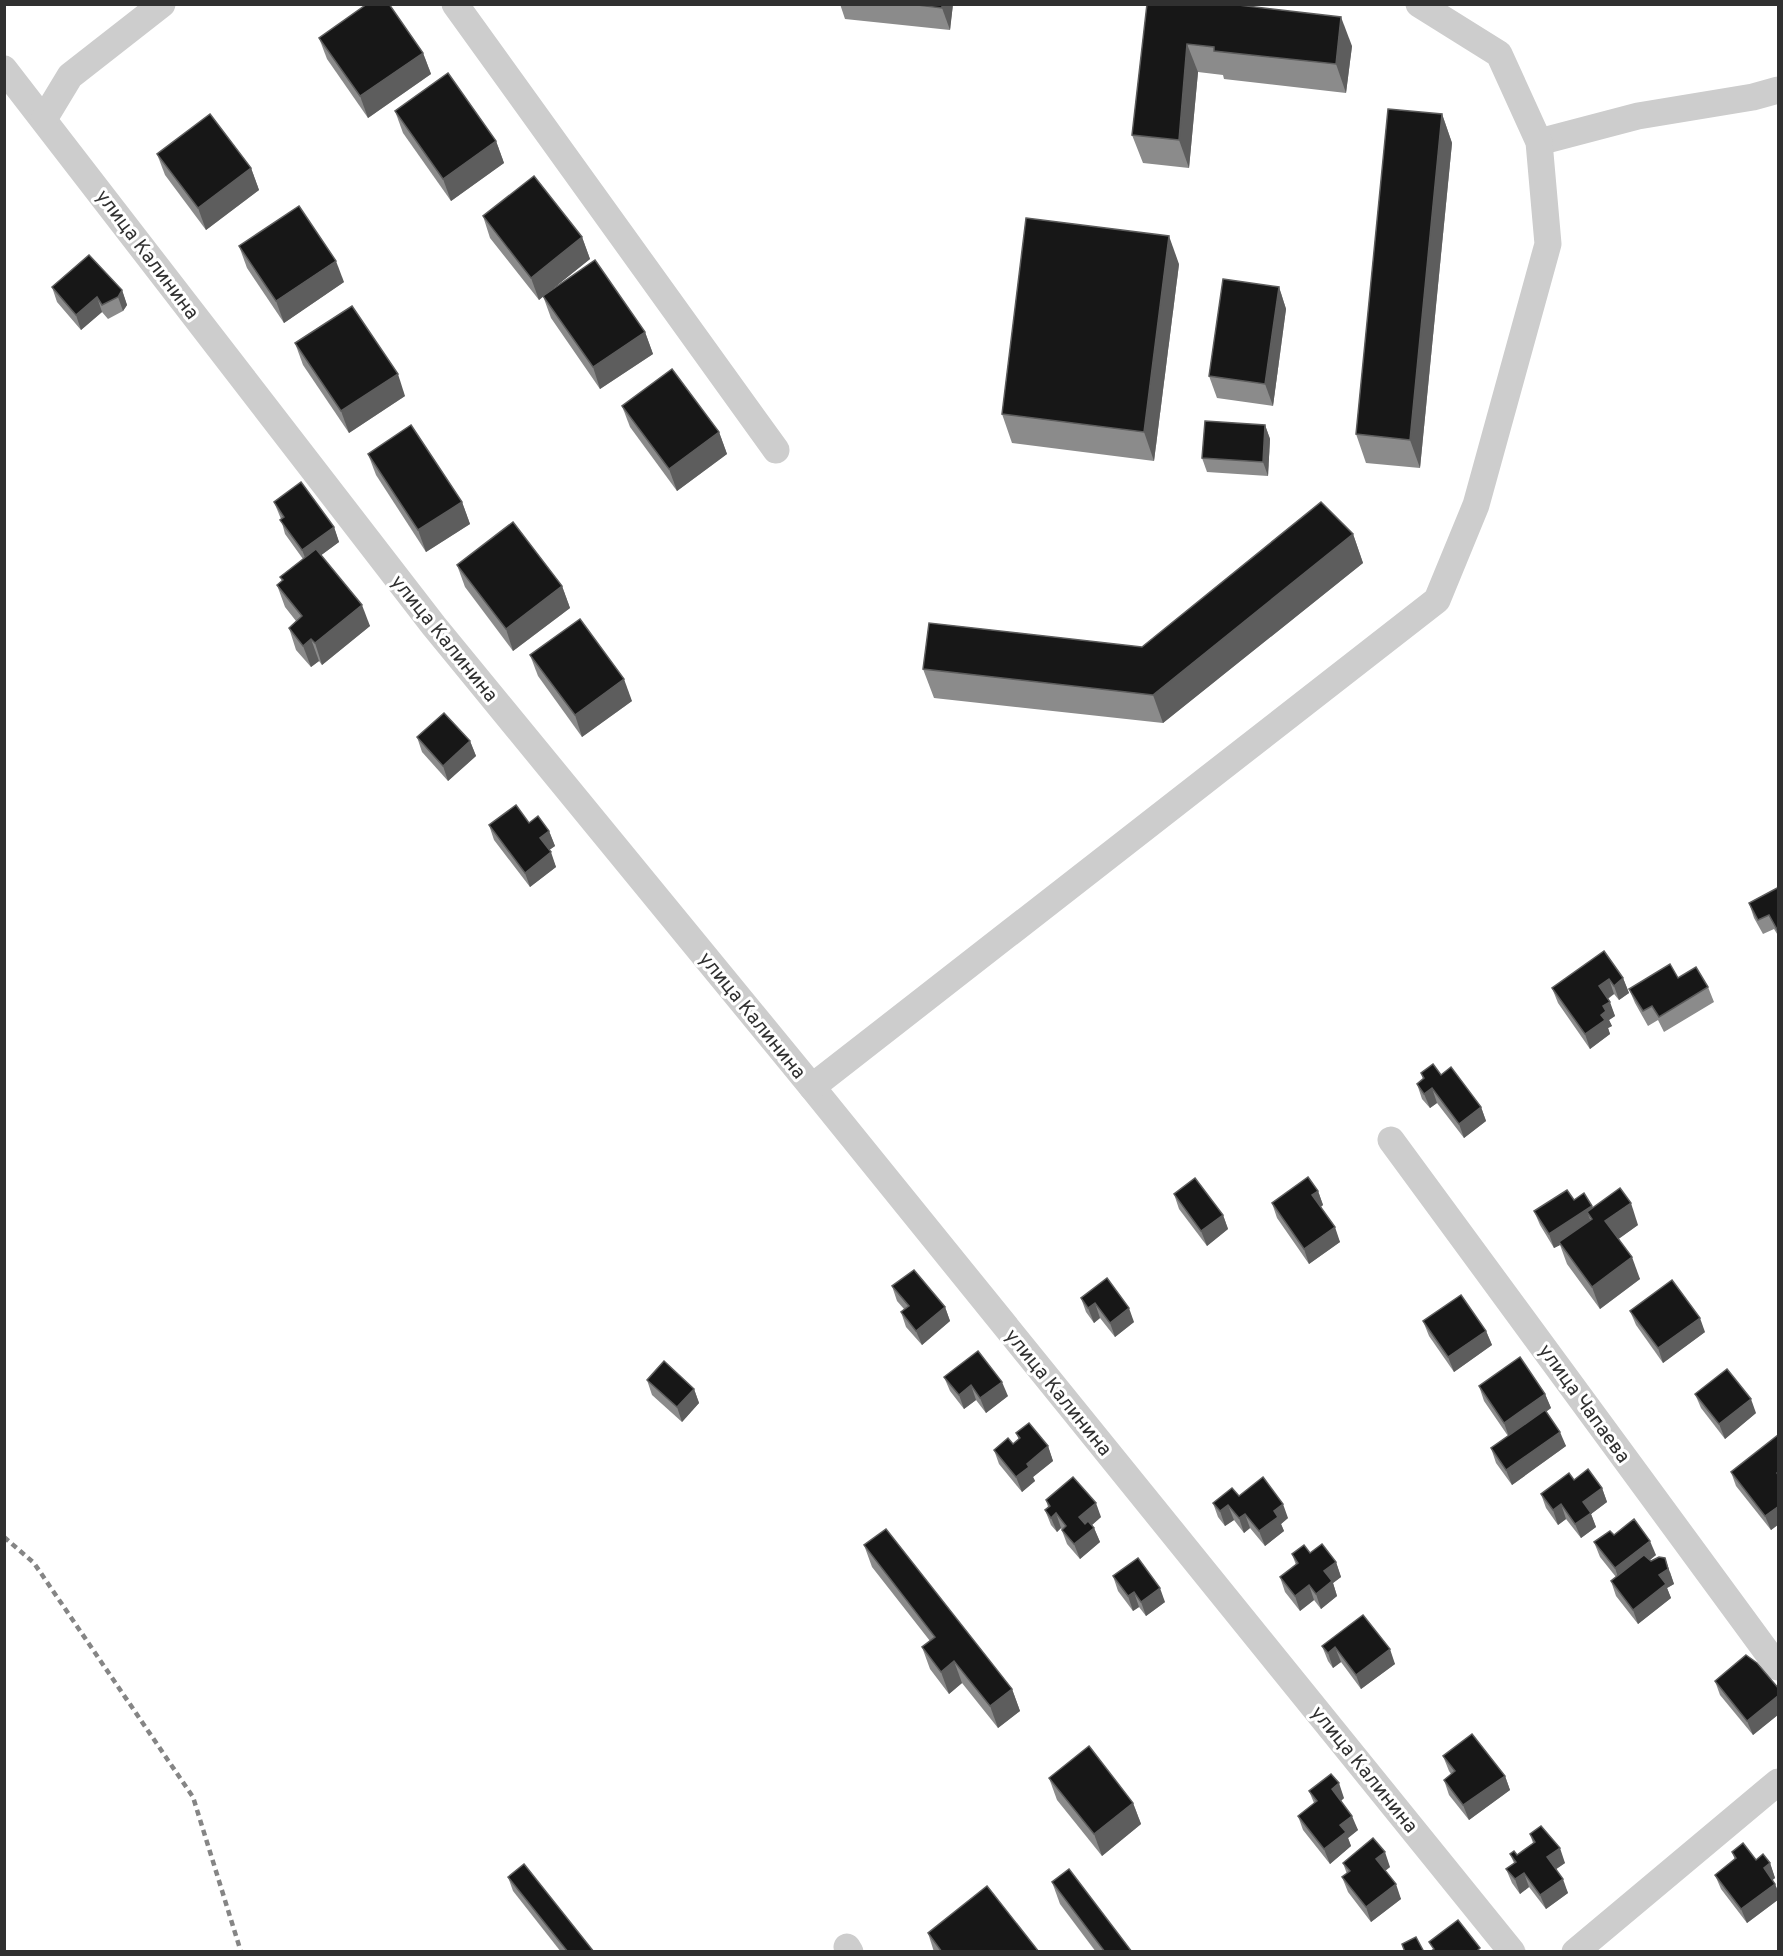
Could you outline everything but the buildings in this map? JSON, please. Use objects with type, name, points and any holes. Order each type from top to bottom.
[{"type":"street","points":[[44,119],[70,76],[162,4]]},
{"type":"street","points":[[454,4],[776,450]]},
{"type":"street","points":[[812,1087],[1437,600],[1476,505],[1548,244],[1539,142],[1499,54],[1419,4]]},
{"type":"street","name":"улица Калинина","points":[[4,69],[434,626],[812,1087],[1512,1952]]},
{"type":"street","points":[[1539,142],[1638,116],[1753,97],[1779,90]]},
{"type":"street","name":"улица Чапаева","points":[[1391,1140],[1779,1667]]},
{"type":"street","points":[[1575,1952],[1779,1782]]},
{"type":"railway","points":[[4,1537],[34,1563],[193,1797],[241,1952]]}]
